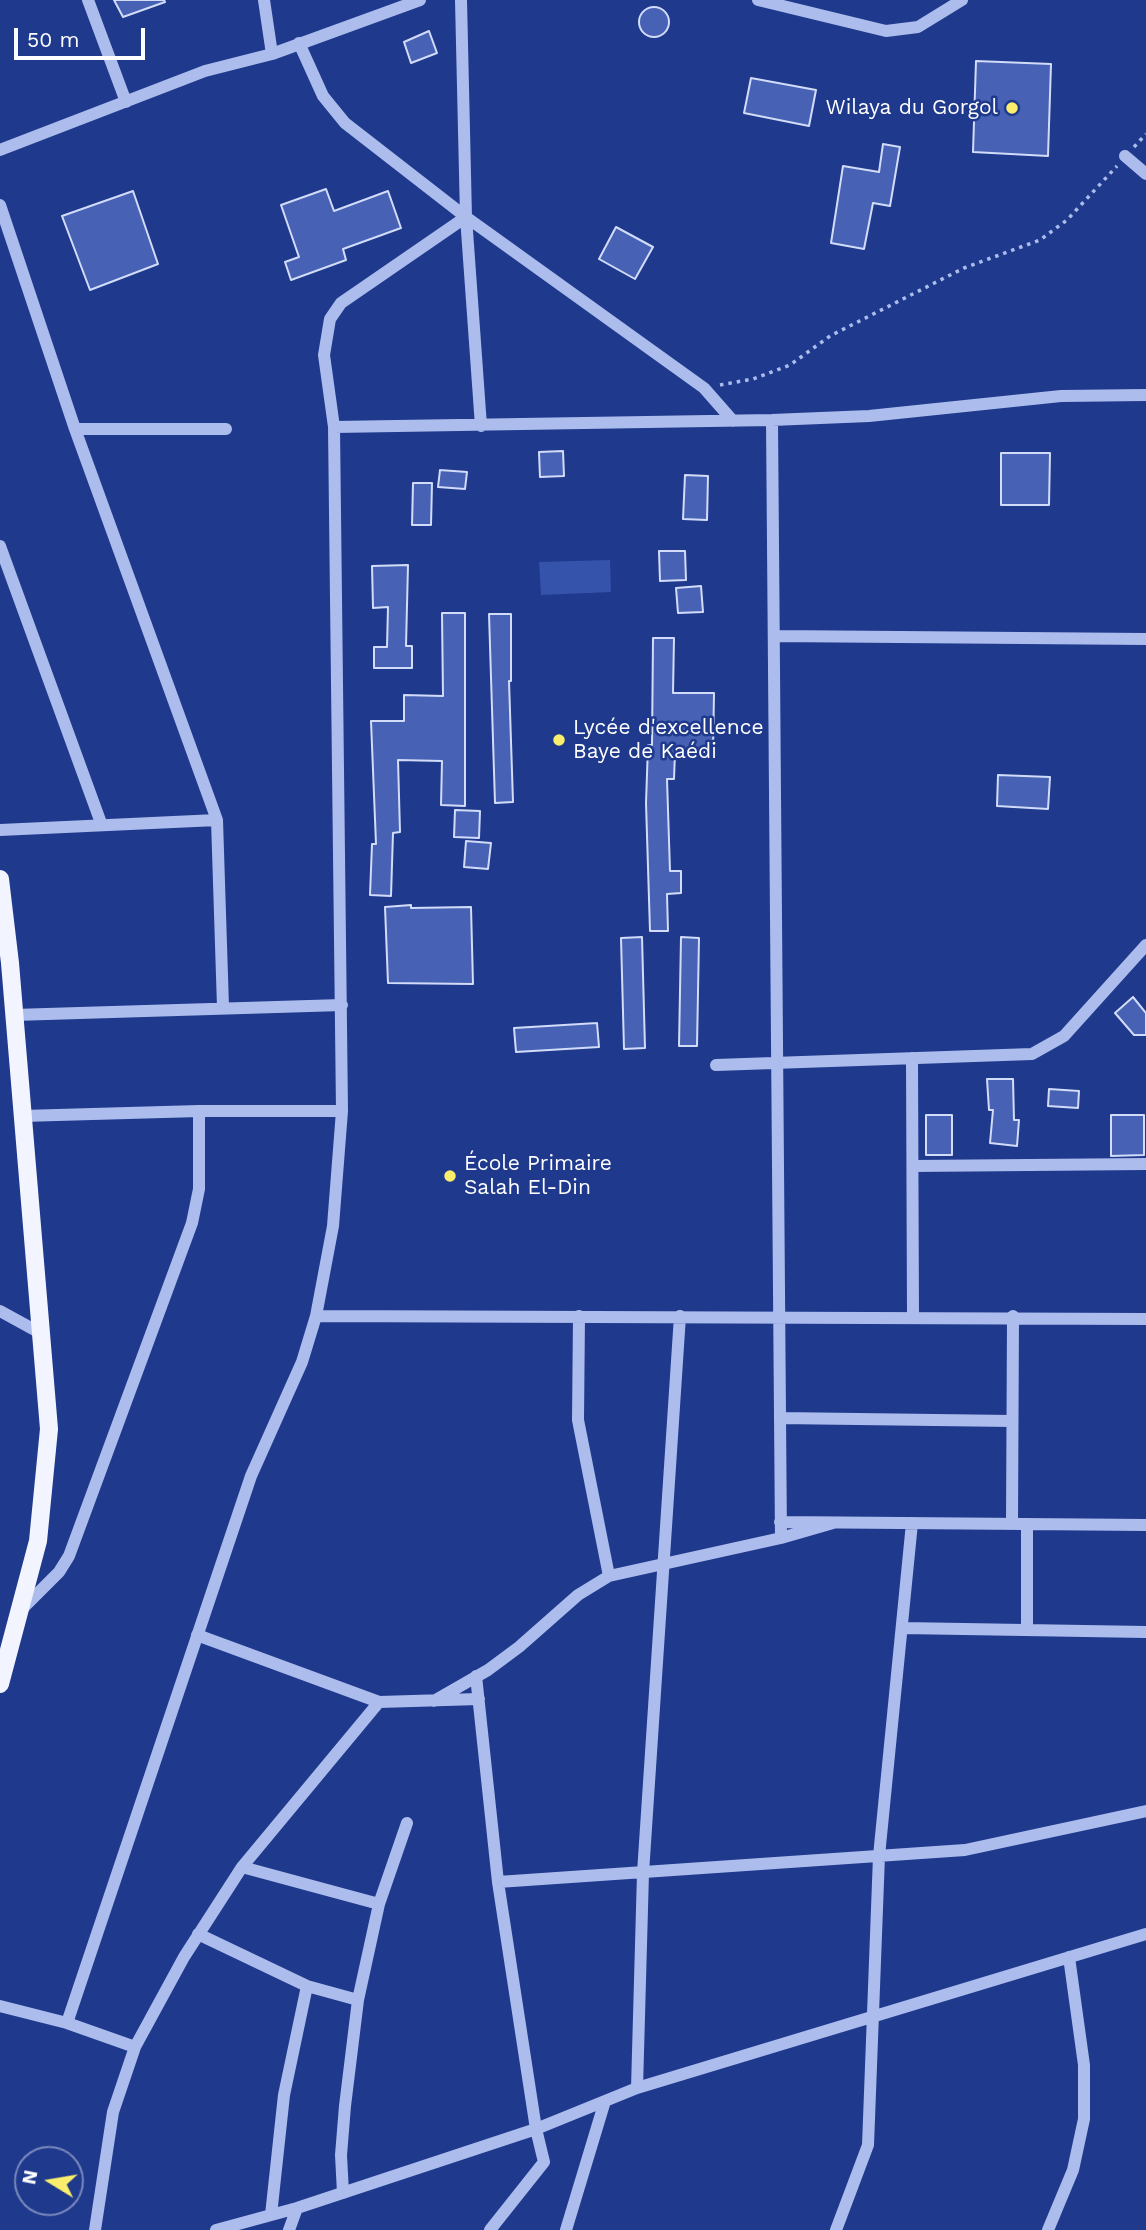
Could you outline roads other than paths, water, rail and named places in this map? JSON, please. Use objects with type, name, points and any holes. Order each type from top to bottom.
[{"type":"main road","points":[[0,879],[5,967],[14,1015],[48,1429],[38,1541],[21,1610],[3,1662],[0,1684]]},
{"type":"street","points":[[88,0],[126,102]]},
{"type":"street","points":[[264,0],[272,54]]},
{"type":"street","points":[[0,150],[205,71],[272,54],[420,0]]},
{"type":"street","points":[[461,0],[466,217],[481,426]]},
{"type":"street","points":[[758,0],[886,31],[918,27],[962,0]]},
{"type":"street","points":[[299,43],[332,111],[466,217],[704,388],[733,421]]},
{"type":"street","points":[[1125,156],[1146,174]]},
{"type":"street","points":[[0,205],[75,429],[217,820],[223,1007]]},
{"type":"street","points":[[67,2023],[251,1476],[302,1362],[316,1315],[333,1226],[342,1111],[342,1005],[334,427],[324,355],[330,319],[341,303],[466,217]]},
{"type":"street","points":[[334,427],[772,420],[869,416],[1061,396],[1146,395]]},
{"type":"street","points":[[772,420],[781,1538]]},
{"type":"street","points":[[75,429],[226,429]]},
{"type":"street","points":[[0,546],[101,823]]},
{"type":"street","points":[[775,636],[1146,639]]},
{"type":"street","points":[[0,830],[101,823],[217,820]]},
{"type":"street","points":[[716,1065],[1032,1054],[1065,1037],[1146,945]]},
{"type":"street","points":[[14,1015],[342,1005]]},
{"type":"street","points":[[912,1058],[913,1317]]},
{"type":"street","points":[[22,1116],[200,1111],[342,1111]]},
{"type":"street","points":[[21,1610],[59,1572],[69,1556],[192,1223],[199,1189],[200,1111]]},
{"type":"street","points":[[913,1166],[1146,1164]]},
{"type":"street","points":[[0,1311],[42,1334]]},
{"type":"street","points":[[316,1315],[1013,1316],[1146,1319]]},
{"type":"street","points":[[579,1316],[578,1420],[609,1576]]},
{"type":"street","points":[[637,2088],[643,1873],[680,1316]]},
{"type":"street","points":[[1012,1524],[1013,1316]]},
{"type":"street","points":[[780,1418],[1012,1421]]},
{"type":"street","points":[[780,1522],[1146,1525]]},
{"type":"street","points":[[434,1701],[519,1647],[578,1595],[609,1576],[781,1538],[833,1523]]},
{"type":"street","points":[[836,2230],[868,2145],[872,2108],[872,2017],[879,1856],[912,1523]]},
{"type":"street","points":[[1027,1524],[1027,1630]]},
{"type":"street","points":[[902,1628],[1146,1632]]},
{"type":"street","points":[[197,1635],[379,1702],[479,1699]]},
{"type":"street","points":[[476,1676],[498,1882],[536,2129],[544,2162],[490,2230]]},
{"type":"street","points":[[96,2230],[113,2112],[135,2047],[198,1934],[242,1867],[379,1702]]},
{"type":"street","points":[[498,1882],[965,1850],[1146,1811]]},
{"type":"street","points":[[343,2193],[342,2143],[358,2000],[379,1904],[407,1822]]},
{"type":"street","points":[[242,1867],[379,1904]]},
{"type":"street","points":[[198,1934],[307,1986],[358,2000]]},
{"type":"street","points":[[216,2230],[297,2208],[536,2129],[637,2088],[1146,1934]]},
{"type":"street","points":[[1048,2230],[1073,2170],[1084,2119],[1084,2065],[1069,1957]]},
{"type":"street","points":[[271,2215],[284,2095],[307,1986]]},
{"type":"street","points":[[0,2006],[67,2023],[135,2047]]},
{"type":"street","points":[[566,2230],[605,2101]]},
{"type":"street","points":[[289,2230],[297,2208]]},
{"type":"place","name":"Wilaya du Gorgol","points":[[1012,108]]},
{"type":"place","name":"Lycée d'excellence Baye de Kaédi","points":[[559,740]]},
{"type":"place","name":"École Primaire Salah El-Din","points":[[450,1176]]}]
